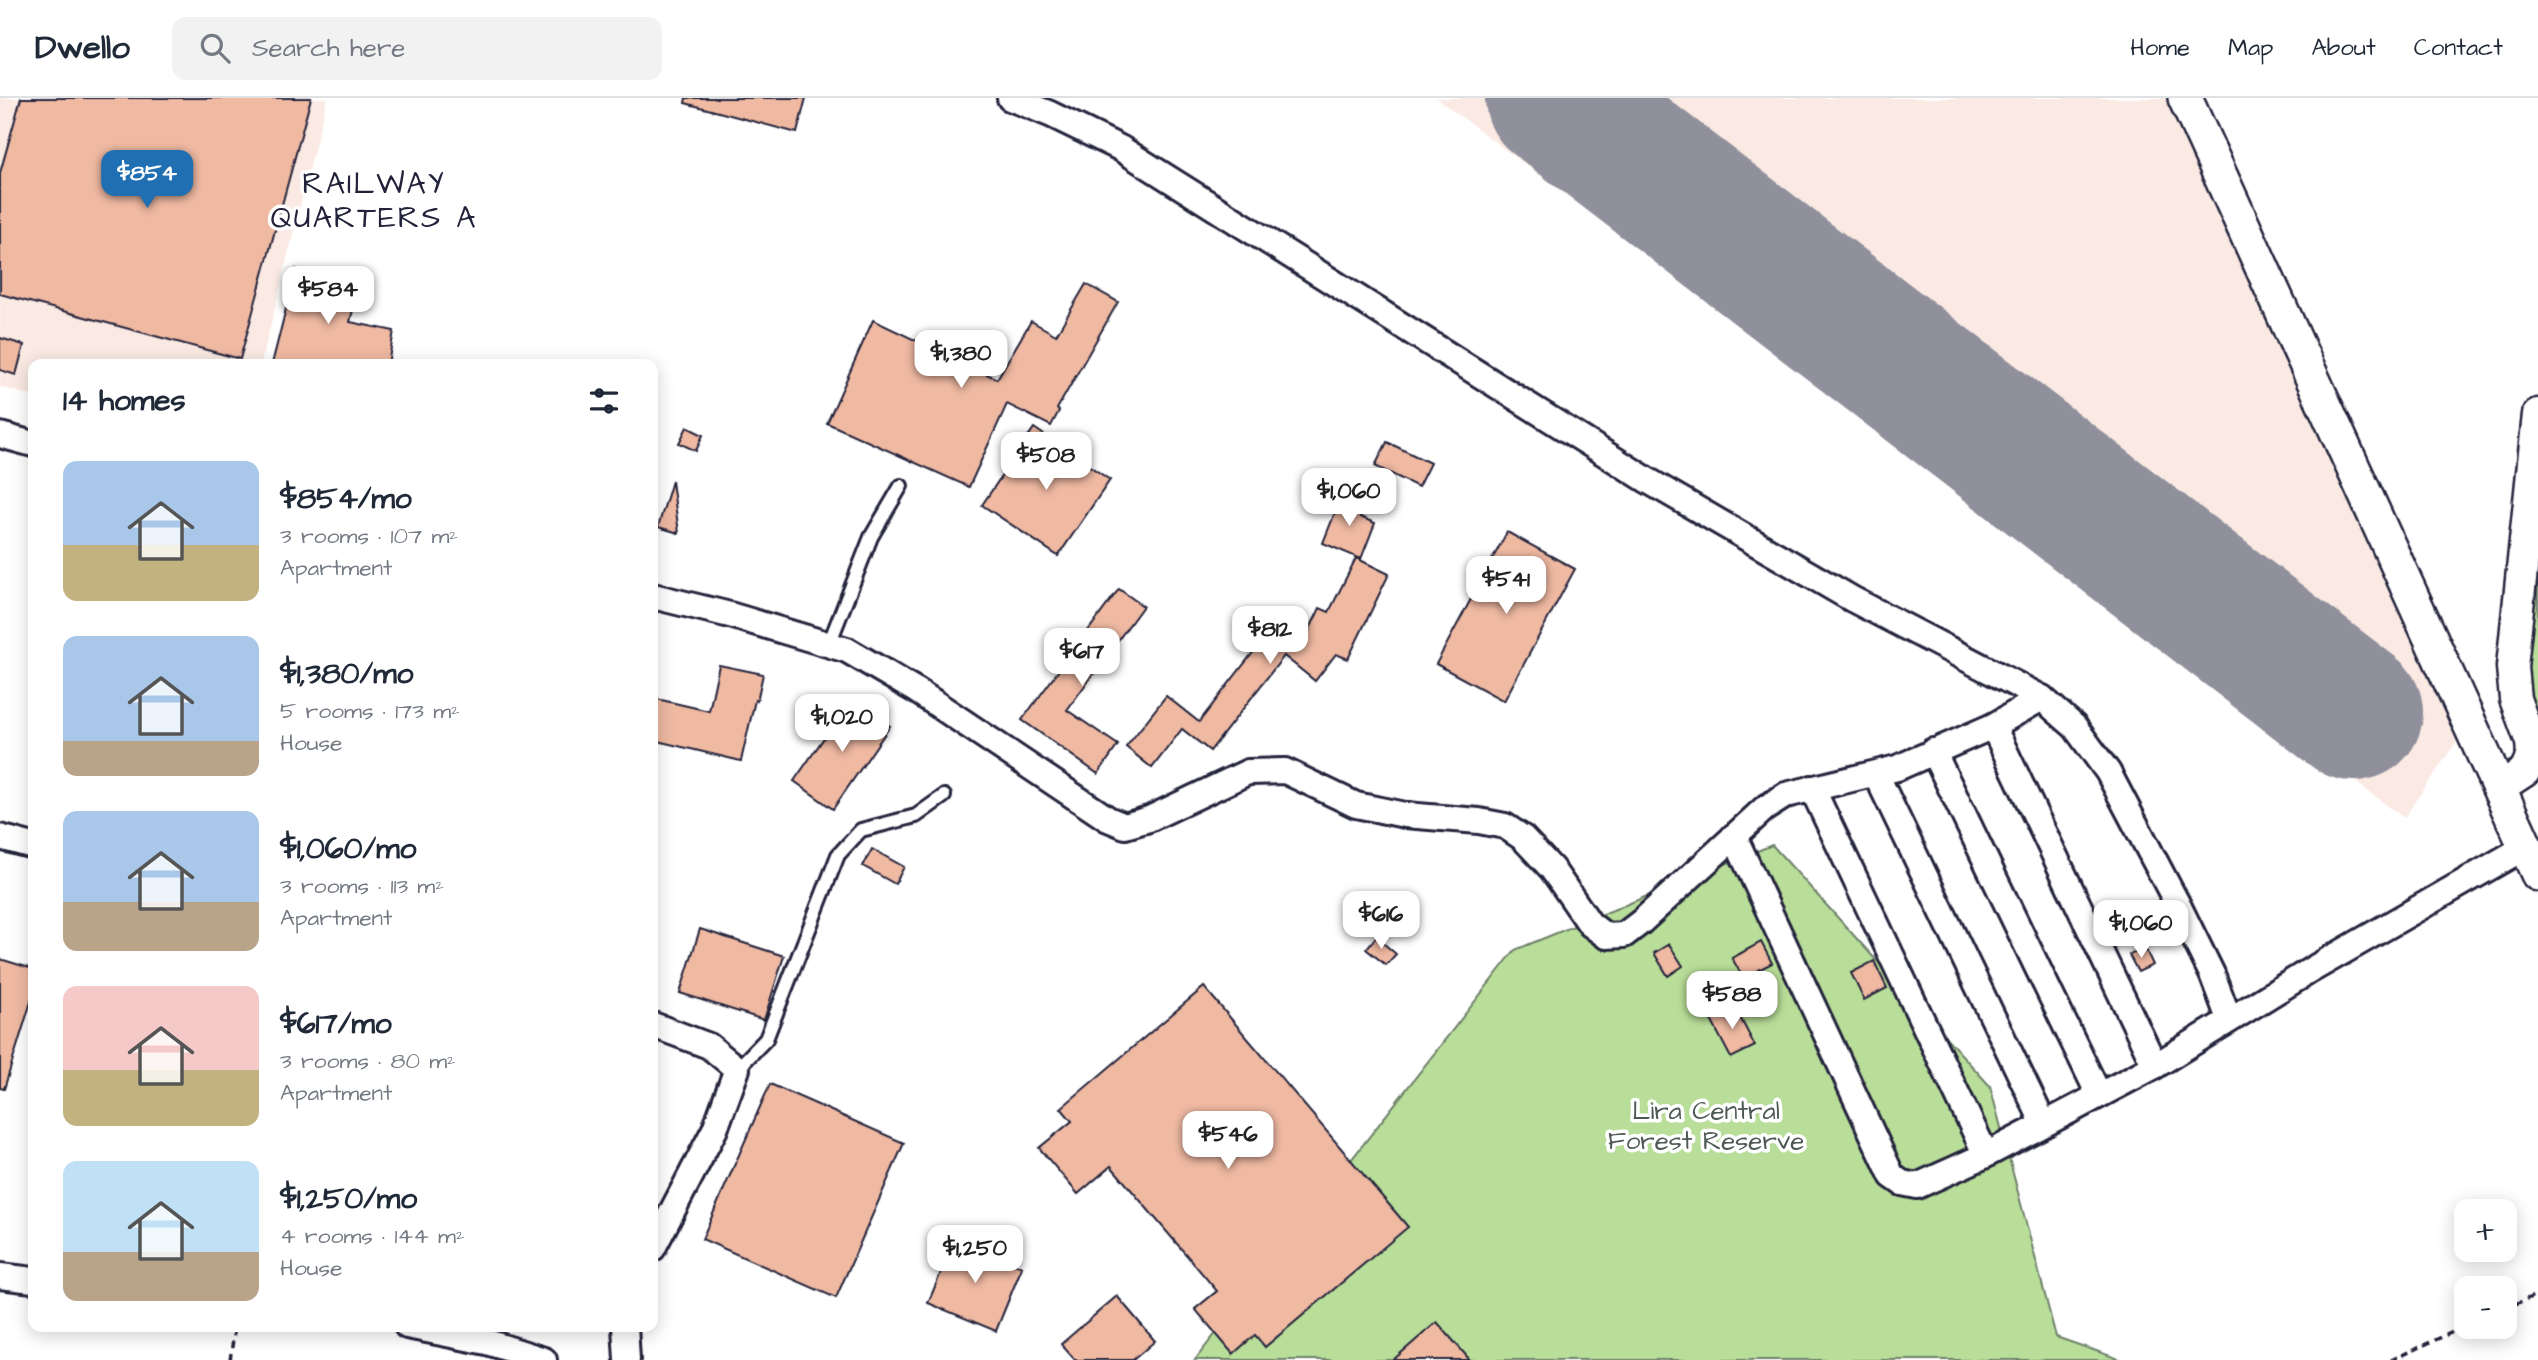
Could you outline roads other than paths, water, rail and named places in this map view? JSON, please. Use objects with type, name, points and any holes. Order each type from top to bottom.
[{"type":"main road","points":[[2185,98],[2532,860]]},
{"type":"street","points":[[1010,98],[1050,114],[1119,148],[1647,480],[1852,599],[2042,698],[2075,727],[2108,772],[2212,974],[2229,1019]]},
{"type":"street","points":[[2499,788],[2525,771],[2532,755],[2531,742],[2515,699],[2512,667],[2538,414]]},
{"type":"street","points":[[0,435],[28,443]]},
{"type":"street","points":[[658,597],[730,615],[847,650],[883,669],[1108,819],[1125,826],[1149,819],[1248,772],[1285,771],[1356,805],[1405,815],[1479,821],[1505,826],[1523,838],[1552,869],[1590,924],[1606,936],[1624,935],[1641,922],[1764,809],[1786,795],[1897,768],[1993,726],[2042,698]]},
{"type":"street","points":[[1993,726],[2155,1066]]},
{"type":"street","points":[[1933,751],[2099,1095]]},
{"type":"street","points":[[1876,774],[2044,1124]]},
{"type":"street","points":[[1812,788],[1986,1155]]},
{"type":"street","points":[[1734,836],[1892,1175],[1902,1183],[1917,1186],[1986,1155],[2155,1066],[2229,1019],[2532,860]]},
{"type":"street","points":[[0,837],[28,845]]},
{"type":"street","points":[[658,1027],[709,1046],[737,1069],[715,1129],[658,1238]]},
{"type":"street","points":[[0,1276],[28,1279]]},
{"type":"street","points":[[437,1332],[487,1342],[544,1360]]},
{"type":"street","points":[[625,1332],[627,1360]]},
{"type":"lane","points":[[829,644],[871,537],[901,486]]},
{"type":"lane","points":[[737,1069],[766,1039],[838,855],[861,830],[916,816],[944,796]]},
{"type":"district","name":"RAILWAY QUARTERS A","points":[[374,200]]},
{"type":"park label","name":"Lira Central Forest Reserve","points":[[1706,1125]]}]
